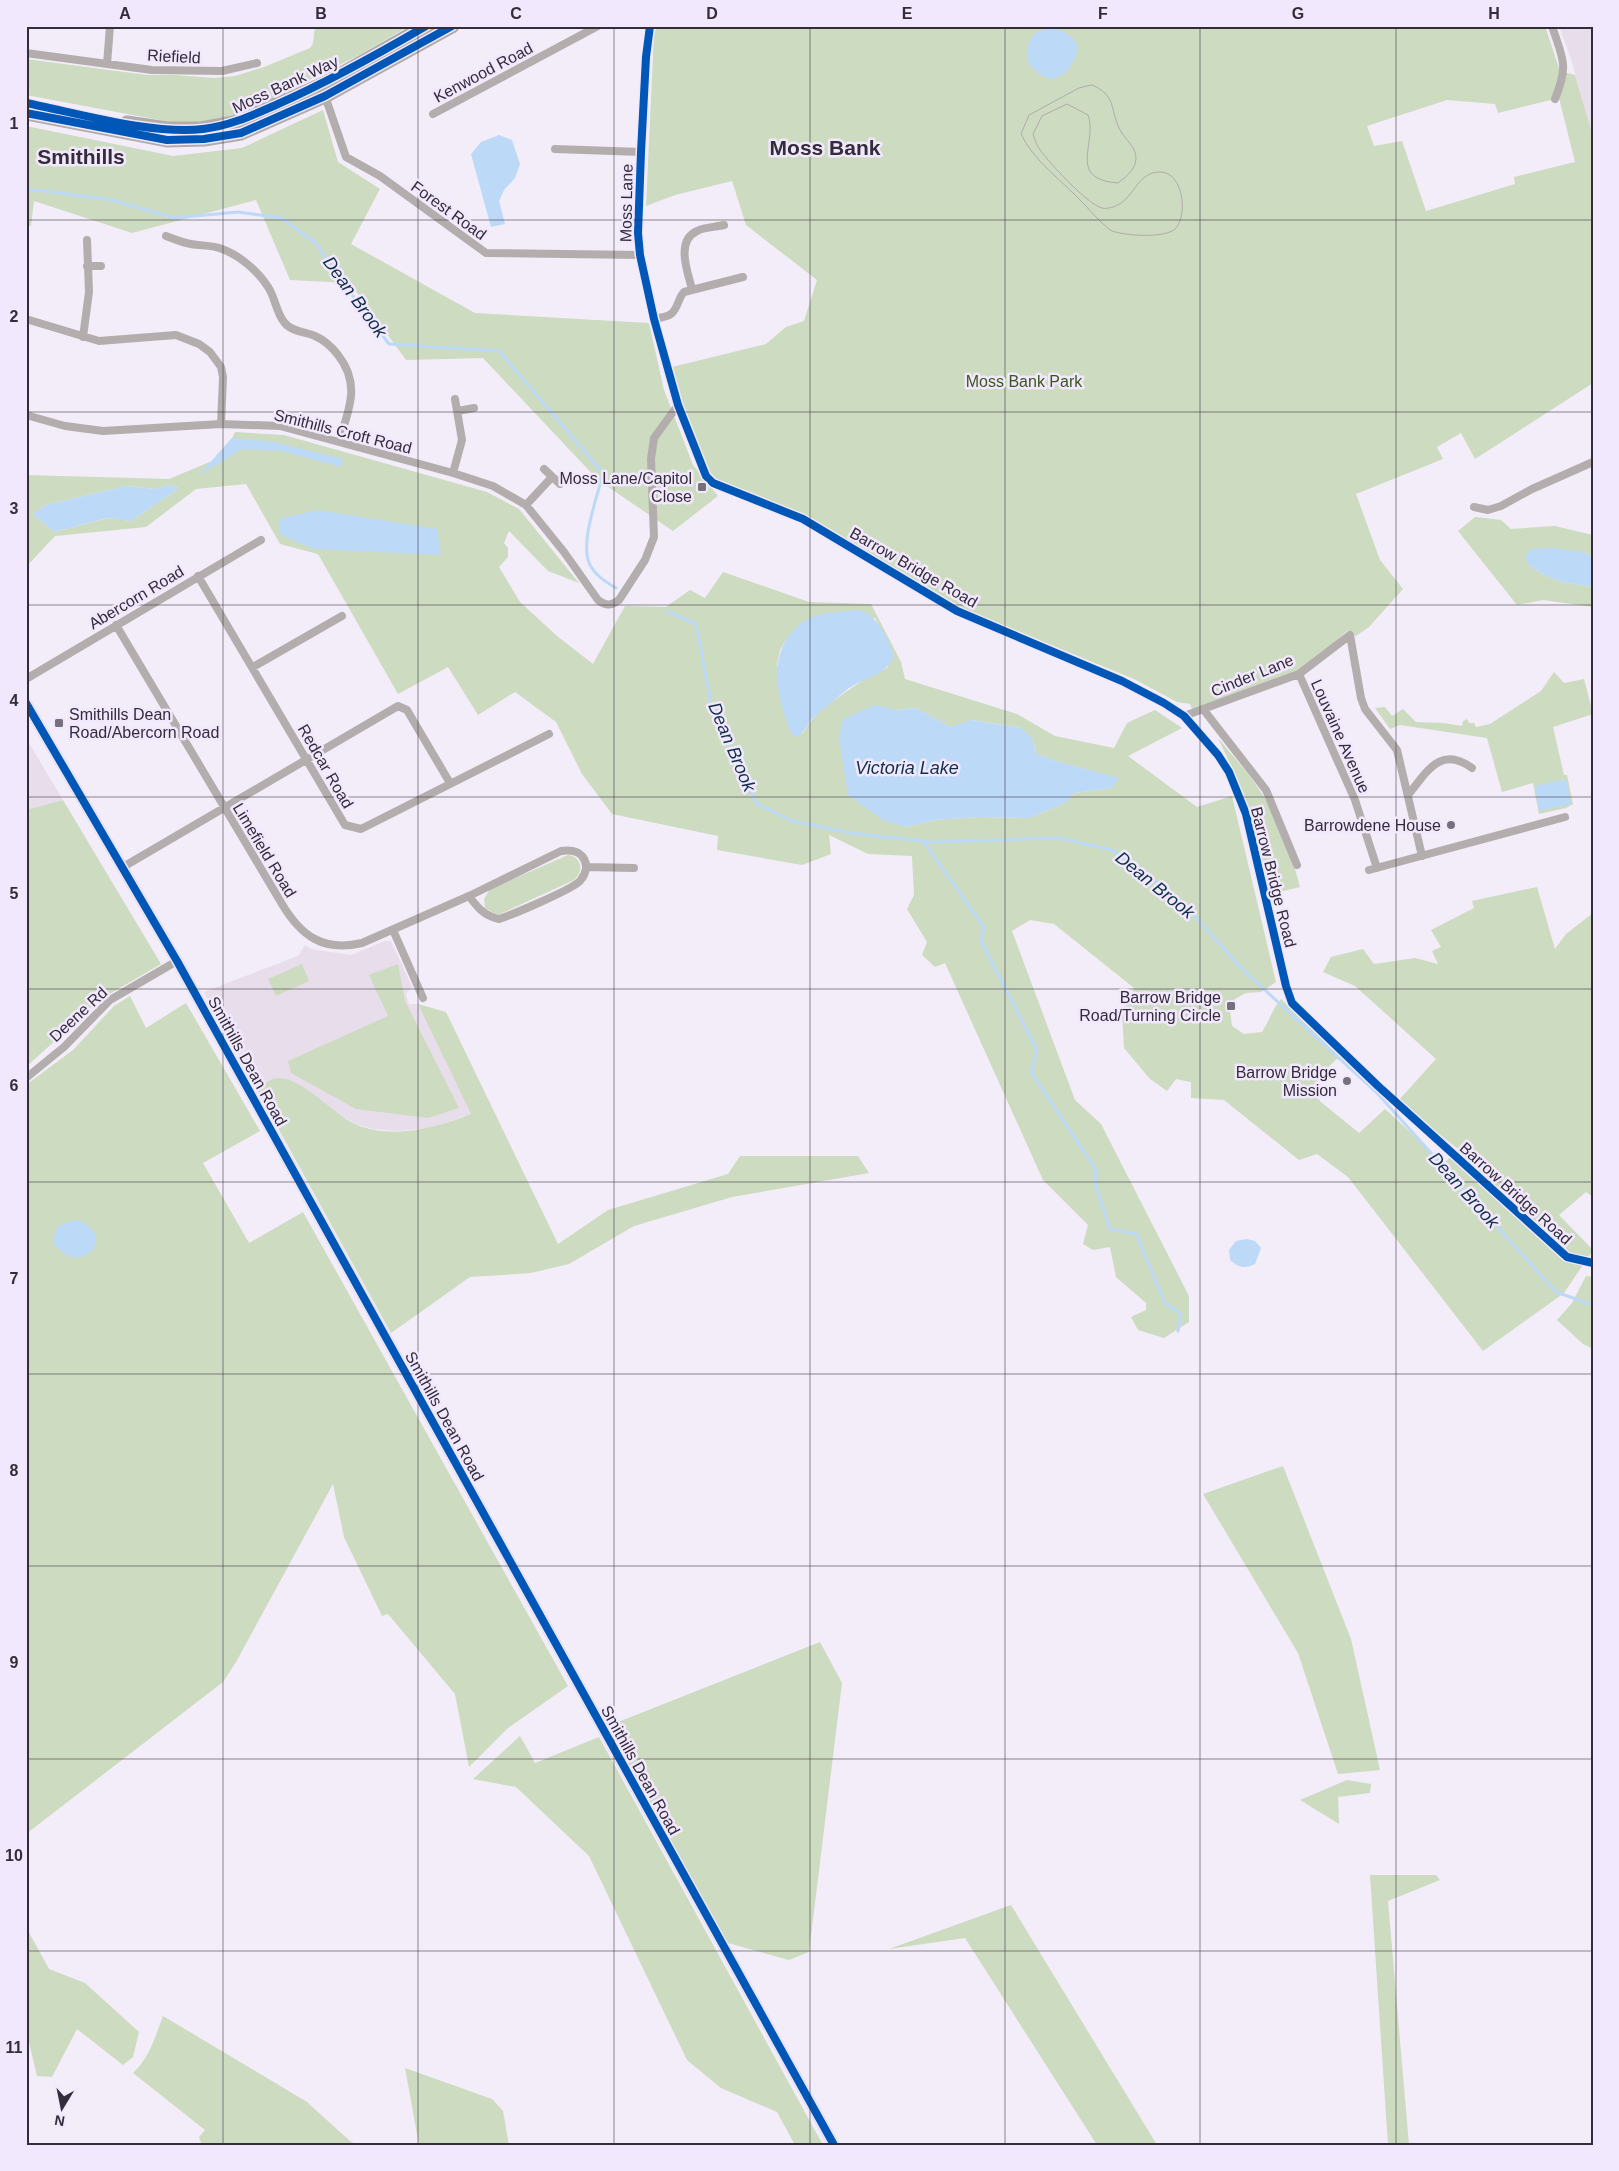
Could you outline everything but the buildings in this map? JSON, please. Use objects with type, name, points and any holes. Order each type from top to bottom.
[{"type":"highway","name":"Moss Bank Way","points":[[26,103],[130,124],[167,129],[202,129],[234,123],[324,84],[426,26]]},
{"type":"highway","name":"Moss Bank Way","points":[[26,113],[167,140],[204,140],[241,133],[325,96],[452,26]]},
{"type":"street","points":[[107,64],[110,26]]},
{"type":"street","name":"Kenwood Road","points":[[433,114],[598,26]]},
{"type":"street","name":"Moss Lane","points":[[650,26],[646,57],[638,233],[640,255],[654,319],[678,405]]},
{"type":"street","points":[[1552,26],[1564,63],[1564,71],[1555,99]]},
{"type":"street","name":"Riefield","points":[[26,53],[64,60],[152,70],[215,72],[256,64]]},
{"type":"street","points":[[237,59],[240,68]]},
{"type":"street","name":"Forest Road","points":[[325,96],[346,157],[380,176],[486,253],[561,256],[640,255]]},
{"type":"street","points":[[555,150],[641,152]]},
{"type":"street","points":[[692,289],[684,254],[685,247],[691,236],[697,231],[724,225]]},
{"type":"street","points":[[171,235],[190,244],[222,249],[237,256],[268,287],[284,322],[291,328],[317,337],[336,352],[345,365],[350,377],[352,392],[339,441]]},
{"type":"street","points":[[83,337],[88,302],[87,240]]},
{"type":"street","points":[[87,266],[101,266]]},
{"type":"street","points":[[654,319],[670,314],[674,310],[679,297],[684,292],[743,277]]},
{"type":"street","points":[[26,319],[99,341],[176,335],[199,344],[210,352],[221,367],[223,376],[222,424]]},
{"type":"street","points":[[453,473],[462,440],[455,399]]},
{"type":"street","name":"Smithills Croft Road","points":[[26,415],[65,426],[103,431],[222,424],[280,426],[453,473],[493,486],[526,505],[564,552],[598,600],[605,605],[613,605],[619,600],[645,560],[654,537],[651,459],[654,438],[678,405]]},
{"type":"street","name":"Barrow Bridge Road","points":[[678,405],[706,476],[713,483],[803,519],[957,611],[1122,681],[1184,716],[1218,755],[1238,792],[1246,814],[1288,995],[1292,1003],[1378,1086],[1567,1258],[1593,1263]]},
{"type":"street","points":[[458,411],[474,408]]},
{"type":"street","points":[[1474,507],[1488,510],[1501,506],[1532,489],[1593,462]]},
{"type":"street","points":[[544,469],[560,484]]},
{"type":"street","points":[[526,505],[552,477]]},
{"type":"street","name":"Abercorn Road","points":[[26,679],[261,540]]},
{"type":"street","name":"Redcar Road","points":[[198,576],[344,824],[360,828],[549,734]]},
{"type":"street","points":[[253,667],[342,616]]},
{"type":"street","name":"Limefield Road","points":[[116,625],[289,916],[300,930],[325,943],[346,947],[362,943],[469,896],[560,851],[566,850],[578,853],[585,861],[586,867]]},
{"type":"street","name":"Cinder Lane","points":[[1184,716],[1299,674],[1350,635],[1361,698],[1365,709],[1398,750],[1408,795]]},
{"type":"street","name":"Louvaine Avenue","points":[[1299,674],[1355,800],[1373,869],[1422,856]]},
{"type":"street","name":"Smithills Dean Road","points":[[26,703],[177,961],[834,2145]]},
{"type":"street","points":[[123,868],[398,706],[406,710],[450,783]]},
{"type":"street","points":[[1203,709],[1266,790],[1297,865]]},
{"type":"street","points":[[1472,768],[1454,758],[1438,761],[1408,795],[1422,856],[1565,818]]},
{"type":"street","points":[[469,896],[483,913],[491,918],[499,919],[574,885],[580,880],[586,867],[634,869]]},
{"type":"street","points":[[393,930],[423,998]]},
{"type":"street","name":"Deene Rd","points":[[26,1078],[64,1047],[110,1000],[177,961]]},
{"type":"shaded area","points":[[1559,26],[1593,26],[1593,137],[1571,59]]},
{"type":"shaded area","points":[[26,738],[63,800],[26,810]]},
{"type":"shaded area","points":[[385,941],[391,941],[412,987],[406,994],[409,1004],[418,1004],[423,1012],[471,1114],[431,1128],[396,1131],[373,1129],[356,1124],[334,1112],[297,1083],[272,1079],[257,1090],[204,992],[298,956],[305,945],[311,949],[351,955]]},
{"type":"green space","points":[[315,26],[409,26],[361,54],[266,102],[229,117],[198,122],[170,122],[26,95],[26,59],[147,75],[214,78],[235,76],[264,67],[310,48],[313,43]]},
{"type":"green space","name":"Moss Bank Park","points":[[657,26],[1545,26],[1560,71],[1575,75],[1593,136],[1593,383],[1475,459],[1461,433],[1437,447],[1443,459],[1356,494],[1380,560],[1403,589],[1369,627],[1356,636],[1347,631],[1299,674],[1194,713],[1190,704],[1177,702],[1134,679],[960,608],[871,555],[803,519],[713,483],[678,405],[672,367],[766,344],[786,327],[804,321],[817,280],[746,225],[732,181],[675,195],[646,206],[654,35]],"holes":[[[1559,98],[1575,162],[1514,177],[1515,184],[1426,211],[1402,141],[1374,146],[1367,126],[1447,100],[1495,104],[1498,113]]]},
{"type":"green space","points":[[323,110],[338,162],[380,189],[351,244],[475,313],[649,323],[664,390],[693,465],[718,496],[673,531],[598,480],[483,358],[406,360],[350,283],[290,280],[256,200],[132,233],[34,201],[31,226],[26,225],[26,126],[173,156],[242,148]]},
{"type":"green space","points":[[235,432],[284,435],[487,492],[519,509],[579,583],[548,571],[509,531],[504,543],[508,548],[508,557],[499,567],[520,602],[557,636],[593,664],[625,606],[666,607],[690,590],[705,598],[723,572],[809,602],[871,604],[901,662],[905,679],[1017,714],[1055,736],[1114,748],[1127,723],[1155,710],[1182,728],[1128,756],[1197,807],[1232,796],[1276,982],[1261,992],[1246,993],[1235,999],[1230,1011],[1232,1026],[1244,1034],[1262,1032],[1281,999],[1340,1056],[1320,1075],[1313,1093],[1321,1102],[1359,1133],[1385,1109],[1444,1163],[1458,1149],[1398,1101],[1436,1059],[1355,986],[1323,972],[1331,957],[1363,949],[1374,964],[1415,958],[1438,964],[1432,951],[1441,947],[1431,930],[1474,908],[1472,901],[1537,887],[1555,949],[1566,934],[1593,913],[1593,1197],[1586,1192],[1559,1215],[1593,1250],[1564,1293],[1483,1351],[1348,1177],[1317,1154],[1299,1160],[1224,1100],[1191,1098],[1191,1082],[1176,1079],[1167,1091],[1150,1079],[1124,1048],[1122,1013],[1134,988],[1054,924],[1030,920],[1012,931],[1075,1100],[1101,1124],[1189,1296],[1189,1322],[1164,1338],[1138,1330],[1131,1317],[1146,1310],[1146,1303],[1116,1277],[1110,1247],[1093,1250],[1083,1244],[1088,1225],[1043,1180],[945,963],[935,967],[922,955],[927,942],[907,909],[914,895],[912,856],[868,854],[829,835],[831,854],[802,865],[717,850],[718,836],[612,814],[582,774],[556,722],[515,692],[478,715],[448,667],[398,694],[318,554],[280,544],[246,484],[196,489],[146,527],[55,536],[26,567],[26,475],[169,479],[212,461]],"holes":[[[168,485],[179,488],[131,521],[109,518],[54,532],[33,514],[46,505],[126,486],[155,489]],[[875,618],[894,654],[887,668],[866,678],[824,707],[802,734],[777,665],[780,650],[786,640]],[[875,706],[896,710],[916,708],[951,727],[972,720],[1021,728],[1032,738],[1036,753],[1052,760],[1118,778],[1112,788],[1074,793],[1065,803],[1029,818],[977,817],[935,820],[905,827],[865,807],[848,795]]]},
{"type":"green space","points":[[1475,517],[1501,520],[1511,529],[1555,526],[1593,535],[1593,557],[1583,552],[1527,563],[1542,574],[1550,577],[1593,587],[1593,607],[1543,600],[1517,605],[1458,531]]},
{"type":"green space","points":[[1554,672],[1564,683],[1584,679],[1593,714],[1553,727],[1573,804],[1566,808],[1539,814],[1533,783],[1502,792],[1487,738],[1400,725],[1390,729],[1375,708],[1385,707],[1392,716],[1403,709],[1416,722],[1462,726],[1463,721],[1467,719],[1469,723],[1474,723],[1476,727],[1490,724],[1541,691]]},
{"type":"green space","points":[[1218,738],[1252,780],[1270,807],[1287,846],[1300,887],[1271,894],[1243,792]]},
{"type":"green space","points":[[63,800],[161,964],[101,999],[26,1067],[26,810]]},
{"type":"green space","points":[[568,855],[576,858],[580,865],[579,873],[574,880],[500,914],[495,914],[485,908],[484,899],[490,889]]},
{"type":"green space","points":[[302,964],[309,981],[276,996],[268,979]]},
{"type":"green space","points":[[398,964],[405,1001],[459,1108],[428,1118],[356,1109],[291,1073],[288,1061],[388,1016],[369,975]]},
{"type":"green space","points":[[130,996],[146,1028],[186,1003],[260,1131],[203,1163],[249,1243],[303,1212],[568,1686],[508,1728],[469,1767],[455,1694],[388,1614],[382,1616],[344,1537],[333,1484],[236,1662],[223,1682],[26,1834],[26,1085],[73,1050],[114,1006]]},
{"type":"green space","points":[[418,1004],[446,1012],[558,1244],[608,1210],[728,1174],[740,1156],[858,1156],[869,1173],[732,1197],[634,1226],[569,1264],[531,1273],[470,1277],[391,1333],[257,1090],[273,1079],[282,1078],[293,1081],[355,1124],[383,1131],[398,1132],[428,1128],[471,1114]]},
{"type":"green space","points":[[1586,1276],[1593,1277],[1593,1349],[1583,1344],[1557,1320],[1572,1303]]},
{"type":"green space","points":[[1283,1466],[1351,1639],[1380,1770],[1338,1774],[1298,1653],[1203,1494]]},
{"type":"green space","points":[[820,1642],[842,1683],[809,1952],[789,1960],[728,1943],[608,1726]]},
{"type":"green space","points":[[520,1736],[535,1763],[599,1737],[823,2145],[795,2145],[777,2112],[721,2088],[687,2060],[589,1856],[516,1787],[473,1779]]},
{"type":"green space","points":[[1347,1780],[1371,1784],[1370,1793],[1338,1797],[1339,1824],[1300,1800]]},
{"type":"green space","points":[[1370,1875],[1436,1875],[1440,1880],[1388,1901],[1409,2145],[1388,2145]]},
{"type":"green space","points":[[1011,1905],[1157,2145],[1097,2145],[965,1938],[889,1949]]},
{"type":"green space","points":[[26,1927],[49,1969],[85,1983],[139,2032],[133,2057],[123,2065],[77,2029],[52,2077],[37,2076],[26,2030]]},
{"type":"green space","points":[[163,2016],[307,2102],[350,2141],[357,2145],[202,2145],[199,2137],[205,2130],[133,2073],[148,2053]]},
{"type":"green space","points":[[405,2068],[492,2099],[503,2111],[509,2145],[419,2145]]},
{"type":"water","points":[[1052,28],[1067,34],[1078,46],[1070,67],[1058,77],[1050,78],[1043,76],[1035,70],[1027,60],[1028,47],[1032,37],[1039,31]]},
{"type":"water","points":[[499,135],[512,140],[520,164],[515,178],[504,190],[499,201],[505,224],[491,227],[471,154],[481,142]]},
{"type":"water","points":[[232,438],[274,442],[343,459],[341,467],[281,451],[242,449],[198,476]]},
{"type":"water","points":[[168,485],[179,488],[131,521],[108,518],[54,532],[33,514],[46,505],[126,486],[155,489]]},
{"type":"water","points":[[318,510],[437,529],[441,555],[314,549],[279,534],[279,519]]},
{"type":"water","points":[[1553,548],[1583,552],[1593,557],[1593,587],[1550,577],[1542,574],[1527,563],[1526,555],[1531,549]]},
{"type":"water","points":[[858,610],[871,616],[880,627],[894,654],[892,661],[876,675],[855,684],[839,696],[812,719],[804,731],[797,737],[792,735],[783,709],[778,683],[779,657],[784,645],[793,630],[809,618],[823,614]]},
{"type":"water","name":"Victoria Lake","points":[[875,705],[896,710],[916,708],[951,727],[971,720],[1021,728],[1032,738],[1036,753],[1052,760],[1119,778],[1112,788],[1074,793],[1065,803],[1029,818],[977,817],[935,820],[905,827],[883,820],[848,795],[839,738],[843,719]]},
{"type":"water","points":[[1566,779],[1571,804],[1539,811],[1535,786]]},
{"type":"water","points":[[77,1220],[89,1226],[96,1236],[94,1249],[82,1256],[72,1257],[63,1253],[53,1243],[57,1227]]},
{"type":"water","points":[[1247,1239],[1255,1241],[1261,1248],[1255,1264],[1242,1267],[1230,1260],[1229,1250],[1236,1241]]},
{"type":"waterway","name":"Dean Brook","points":[[26,191],[38,190],[112,200],[174,218],[238,212],[281,218],[316,243],[338,276],[389,344],[499,351],[603,473],[590,519],[587,556],[595,572],[616,588]]},
{"type":"waterway","name":"Dean Brook","points":[[666,611],[696,624],[711,704],[756,803],[792,821],[851,833],[931,842],[1059,838],[1112,850],[1182,902],[1242,969],[1378,1094],[1556,1292],[1593,1305]]},
{"type":"waterway","points":[[923,841],[984,927],[981,941],[1037,1050],[1031,1072],[1096,1170],[1095,1183],[1110,1229],[1136,1234],[1165,1303],[1181,1314],[1178,1331]]},
{"type":"tram line","points":[[1092,85],[1100,89],[1109,98],[1119,128],[1134,150],[1136,162],[1130,172],[1118,183],[1102,180],[1093,175],[1088,167],[1087,158],[1090,137],[1088,115],[1067,104],[1042,116],[1033,134],[1037,145],[1057,170],[1077,190],[1095,205],[1103,208],[1120,204],[1140,181],[1152,173],[1168,174],[1178,186],[1182,204],[1180,222],[1171,231],[1164,234],[1144,235],[1124,234],[1110,230],[1038,159],[1021,134],[1029,115],[1079,88],[1092,85]]},
{"type":"cycle path","points":[[26,103],[138,126],[183,130],[213,128],[241,120],[316,86],[354,67],[426,26]]},
{"type":"cycle path","points":[[26,113],[167,140],[204,139],[241,133],[325,96],[452,26]]},
{"type":"cycle path","points":[[650,26],[646,57],[641,152],[638,233],[640,255],[654,319],[678,405],[706,476],[713,483],[803,519],[957,611],[1122,681],[1184,716],[1218,755],[1229,772],[1246,814],[1286,986],[1292,1003],[1378,1086],[1567,1257],[1593,1263]]},
{"type":"cycle path","points":[[26,703],[177,961],[834,2145]]},
{"type":"place","name":"Moss Lane/Capitol Close","points":[[702,487]]},
{"type":"place","name":"Smithills Dean Road/Abercorn Road","points":[[59,723]]},
{"type":"place","name":"Barrowdene House","points":[[1451,825]]},
{"type":"place","name":"Barrow Bridge Road/Turning Circle","points":[[1231,1006]]},
{"type":"place","name":"Barrow Bridge Mission","points":[[1347,1081]]},
{"type":"district","name":"Moss Bank","points":[[825,148]]},
{"type":"district","name":"Smithills","points":[[81,157]]}]
